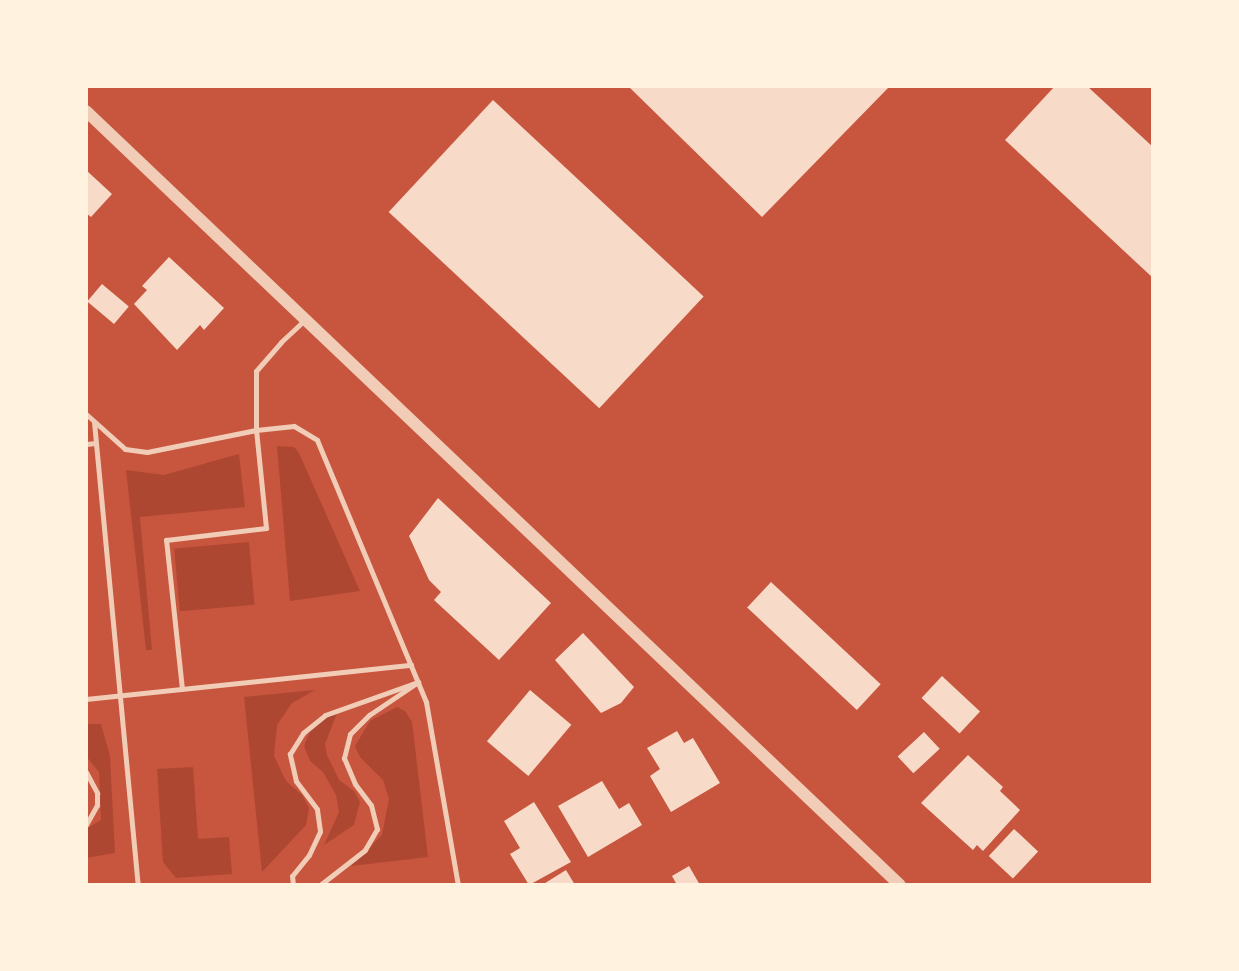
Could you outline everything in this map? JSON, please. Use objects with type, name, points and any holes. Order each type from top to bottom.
[{"type":"street","points":[[86,111],[900,885]]},
{"type":"lane","points":[[182,689],[166,540],[266,528],[256,430],[256,371],[281,342],[306,320]]},
{"type":"lane","points":[[86,414],[125,449],[147,452],[256,430],[294,426],[317,440],[426,702],[457,885]]},
{"type":"lane","points":[[94,422],[138,885]]},
{"type":"lane","points":[[86,444],[96,443]]},
{"type":"lane","points":[[86,699],[411,665]]},
{"type":"lane","points":[[293,885],[292,876],[309,855],[320,831],[317,809],[296,781],[290,754],[303,733],[325,715],[418,682]]},
{"type":"lane","points":[[320,885],[365,850],[377,829],[371,805],[355,784],[344,758],[350,734],[369,715],[418,682]]},
{"type":"lane","points":[[86,772],[97,793],[97,805],[86,825]]},
{"type":"shaded area","points":[[277,446],[294,447],[299,453],[360,591],[290,601]]},
{"type":"shaded area","points":[[239,454],[245,507],[140,517],[152,650],[146,650],[126,470],[164,475]]},
{"type":"shaded area","points":[[249,542],[254,605],[180,611],[174,549]]},
{"type":"shaded area","points":[[315,690],[292,703],[277,725],[274,756],[286,781],[302,795],[309,808],[306,825],[262,872],[244,697]]},
{"type":"shaded area","points":[[397,707],[405,711],[412,722],[428,857],[351,866],[382,835],[389,799],[383,780],[360,757],[355,746],[370,721]]},
{"type":"shaded area","points":[[337,713],[325,744],[327,755],[339,780],[354,791],[360,802],[354,825],[324,845],[339,812],[336,795],[323,772],[310,761],[304,746],[313,723]]},
{"type":"shaded area","points":[[86,724],[101,724],[110,756],[115,853],[86,858],[86,829],[101,820],[99,772],[86,756]]},
{"type":"shaded area","points":[[193,767],[198,839],[229,837],[232,874],[176,878],[163,862],[157,769]]},
{"type":"building","points":[[628,86],[890,86],[762,217]]},
{"type":"building","points":[[1055,86],[1087,86],[1153,147],[1153,278],[1005,140]]},
{"type":"building","points":[[493,100],[704,296],[599,408],[389,212]]},
{"type":"building","points":[[86,170],[112,194],[91,217],[86,213]]},
{"type":"building","points":[[169,257],[224,308],[204,330],[200,325],[177,350],[134,304],[147,290],[142,286]]},
{"type":"building","points":[[102,284],[129,306],[114,324],[87,302]]},
{"type":"building","points":[[438,498],[551,603],[499,660],[434,600],[441,592],[429,580],[409,536]]},
{"type":"building","points":[[771,582],[881,684],[857,710],[747,608]]},
{"type":"building","points":[[583,633],[634,687],[621,703],[601,713],[555,660]]},
{"type":"building","points":[[942,676],[980,711],[960,733],[922,698]]},
{"type":"building","points":[[530,690],[571,725],[528,776],[487,741]]},
{"type":"building","points":[[677,731],[684,743],[693,738],[720,783],[671,812],[650,776],[660,769],[647,748]]},
{"type":"building","points":[[924,732],[940,749],[913,773],[898,757]]},
{"type":"building","points":[[968,755],[1003,787],[1000,791],[1020,810],[983,851],[977,845],[973,850],[921,803]]},
{"type":"building","points":[[602,781],[619,809],[629,803],[642,825],[588,857],[558,806]]},
{"type":"building","points":[[534,802],[571,862],[529,885],[510,854],[520,848],[504,821]]},
{"type":"building","points":[[1014,829],[1038,852],[1013,879],[989,856]]},
{"type":"building","points":[[689,866],[700,885],[677,885],[672,876]]},
{"type":"building","points":[[566,870],[575,885],[542,885]]}]
